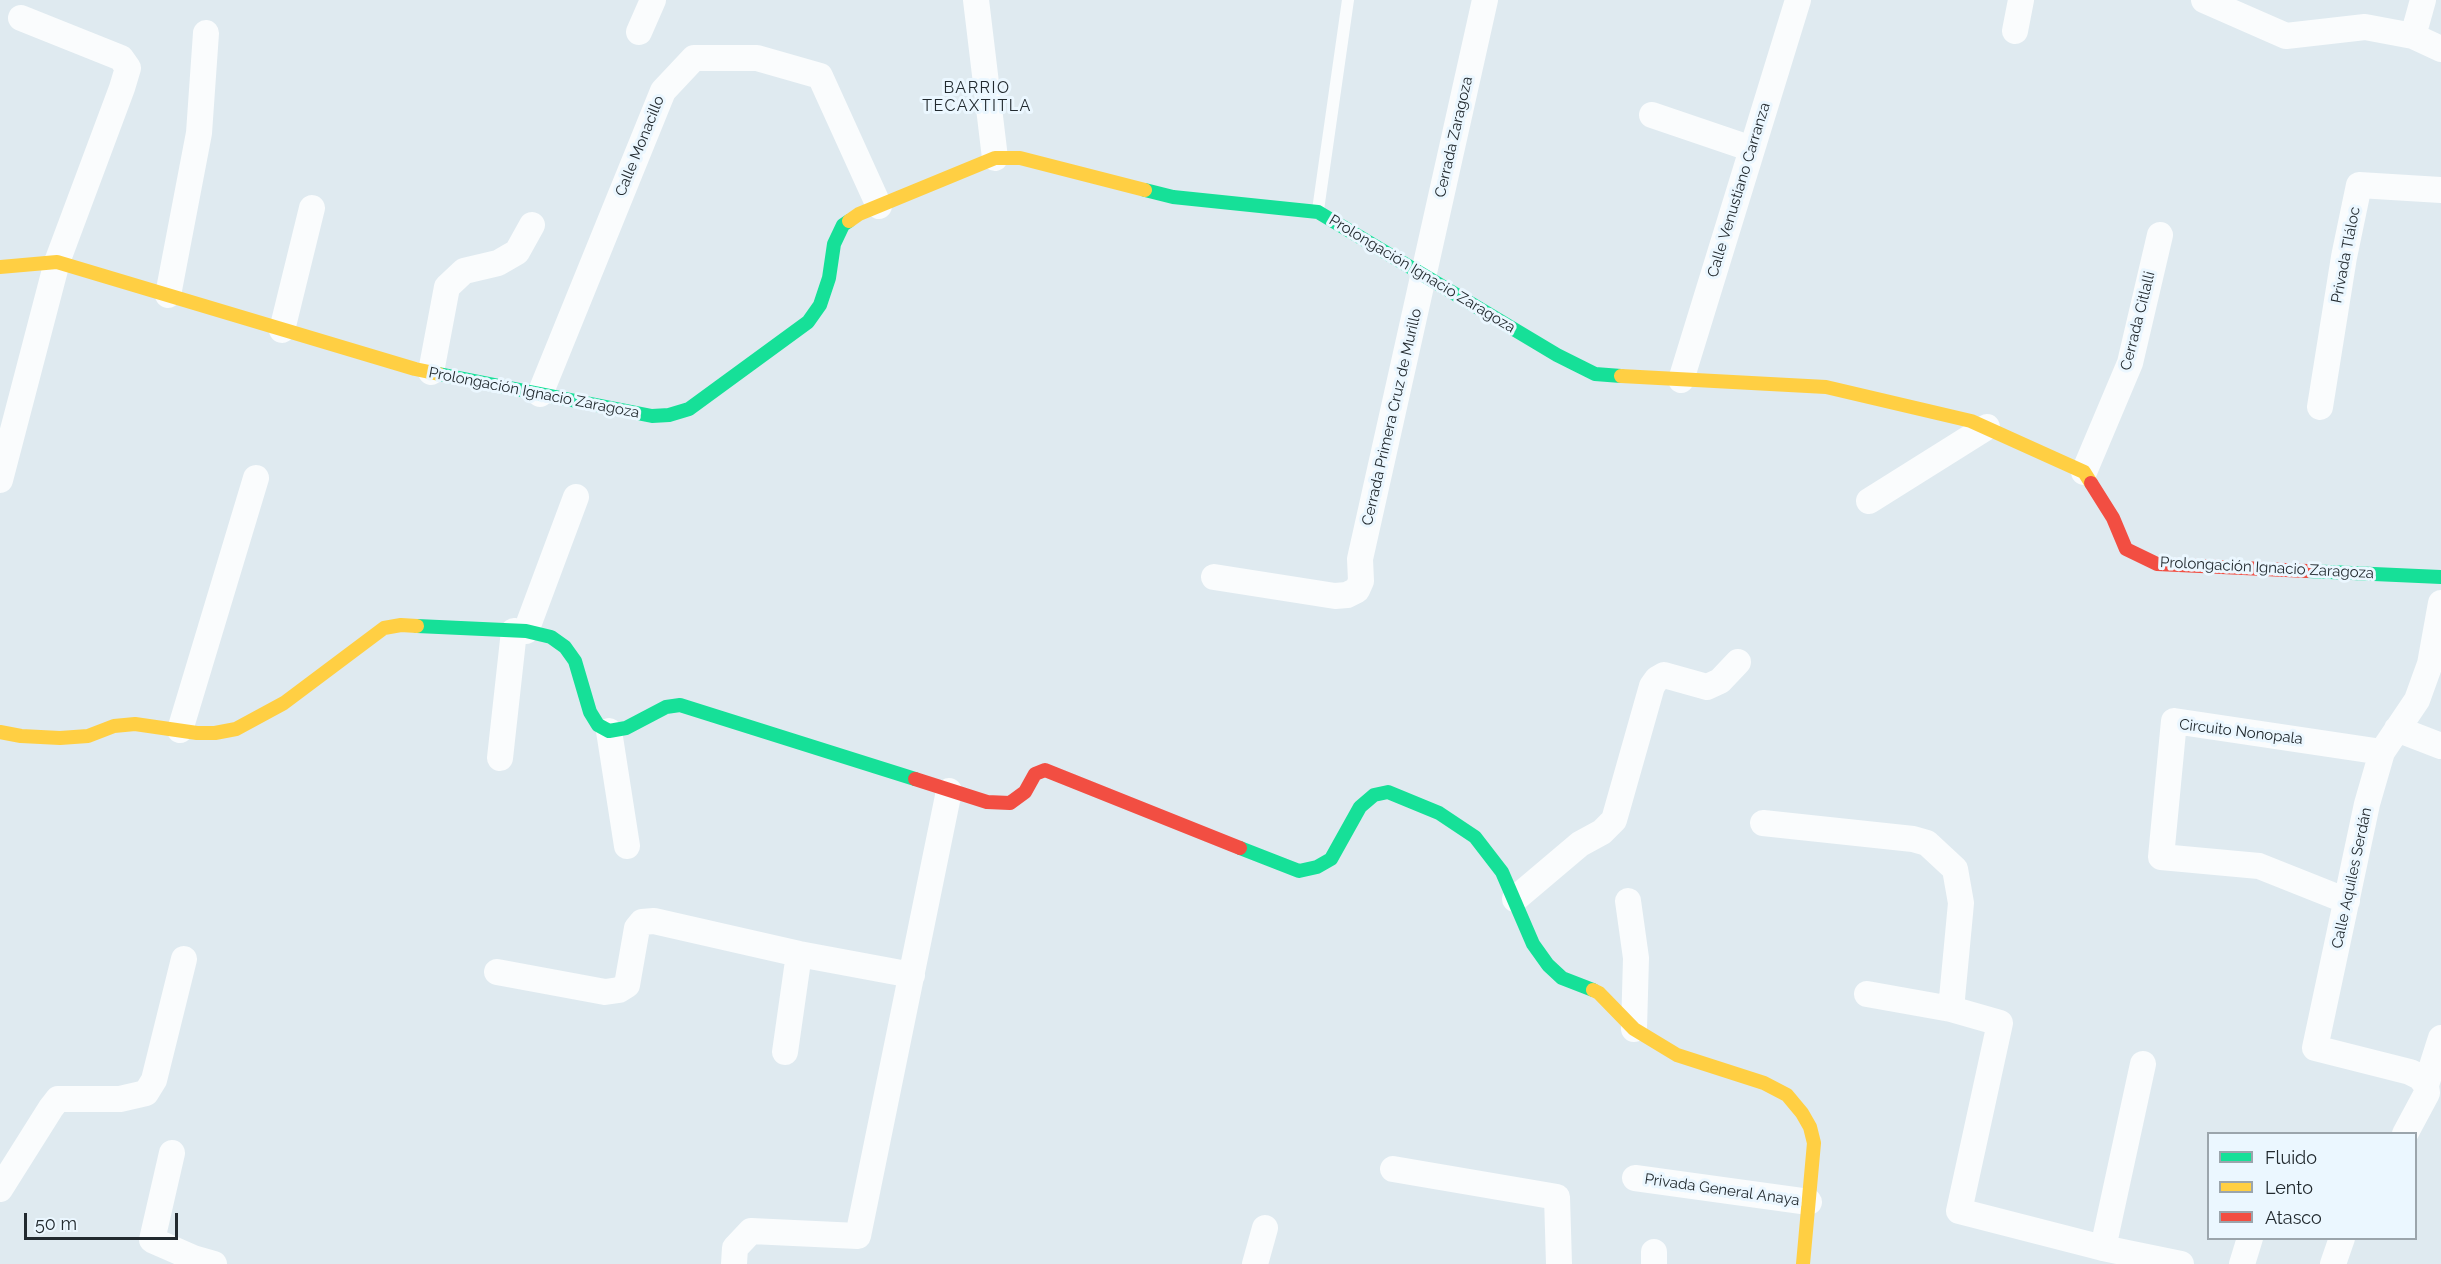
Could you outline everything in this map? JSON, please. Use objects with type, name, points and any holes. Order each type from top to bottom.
[{"type":"street","points":[[639,32],[653,0]]},
{"type":"street","points":[[976,0],[995,158]]},
{"type":"street","name":"Cerrada Zaragoza","points":[[1424,274],[1485,0]]},
{"type":"street","name":"Calle Venustiano Carranza","points":[[1681,380],[1798,0]]},
{"type":"street","points":[[2015,31],[2021,0]]},
{"type":"street","points":[[2204,0],[2286,36],[2365,27],[2414,36],[2441,49]]},
{"type":"street","points":[[2414,36],[2423,0]]},
{"type":"street","points":[[0,480],[57,262],[128,68],[121,58],[21,18]]},
{"type":"street","points":[[168,296],[200,133],[206,33]]},
{"type":"street","name":"Calle Monacillo","points":[[540,394],[663,91],[694,58],[757,58],[820,76],[879,206]]},
{"type":"street","points":[[1652,115],[1752,149]]},
{"type":"street","name":"Prolongación Ignacio Zaragoza","points":[[0,267],[57,262],[431,372],[652,416],[669,415],[689,409],[808,322],[820,305],[829,278],[834,244],[843,225],[859,214],[995,158],[1020,158],[1173,197],[1318,212],[1557,355],[1595,374],[1826,387],[1971,421],[2084,472],[2113,518],[2126,549],[2157,564],[2441,577]]},
{"type":"street","name":"Privada Tláloc","points":[[2320,407],[2344,257],[2359,185],[2441,190]]},
{"type":"street","points":[[282,330],[312,208]]},
{"type":"street","points":[[431,372],[447,286],[464,271],[498,263],[517,252],[532,225]]},
{"type":"street","name":"Cerrada Citlalli","points":[[2084,472],[2130,363],[2160,235]]},
{"type":"street","name":"Cerrada Primera Cruz de Murillo","points":[[1214,577],[1335,596],[1347,595],[1357,590],[1361,581],[1360,559],[1424,274]]},
{"type":"street","points":[[1869,501],[1987,427]]},
{"type":"street","points":[[180,730],[256,478]]},
{"type":"street","points":[[500,758],[520,631],[576,497]]},
{"type":"street","name":"Calle Aquiles Serdán","points":[[2426,1085],[2420,1077],[2410,1072],[2315,1048],[2367,804],[2382,752],[2417,700],[2430,664],[2441,603]]},
{"type":"street","points":[[0,732],[21,736],[60,738],[87,736],[114,726],[135,724],[215,733],[236,729],[284,703],[384,628],[402,625],[520,631],[551,637],[565,647],[575,661],[590,712],[598,725],[609,731],[626,728],[666,707],[680,705],[987,802],[1010,802],[1025,792],[1035,774],[1045,770],[1299,871],[1317,867],[1331,859],[1360,807],[1374,795],[1388,792],[1406,797],[1439,813],[1475,837],[1502,872],[1533,944],[1548,965],[1562,978],[1599,993],[1634,1029],[1677,1055],[1764,1083],[1786,1095],[1802,1113],[1810,1127],[1814,1143],[1803,1264]]},
{"type":"street","points":[[1515,899],[1580,844],[1602,832],[1614,820],[1652,686],[1657,679],[1664,675],[1707,687],[1720,681],[1738,662]]},
{"type":"street","name":"Circuito Nonopala","points":[[2347,901],[2259,866],[2161,857],[2174,721],[2382,752]]},
{"type":"street","points":[[2397,729],[2441,746]]},
{"type":"street","points":[[609,731],[627,846]]},
{"type":"street","points":[[734,1264],[735,1248],[751,1231],[858,1236],[950,791]]},
{"type":"street","points":[[1763,823],[1913,839],[1927,843],[1955,869],[1962,903],[1951,1009]]},
{"type":"street","points":[[1628,901],[1636,957],[1634,1029]]},
{"type":"street","points":[[497,972],[605,992],[619,990],[627,985],[637,928],[642,922],[654,921],[799,954],[912,975]]},
{"type":"street","points":[[785,1052],[799,954]]},
{"type":"street","points":[[0,1189],[58,1099],[120,1099],[146,1093],[154,1080],[184,959]]},
{"type":"street","points":[[1868,994],[1951,1009],[2000,1023],[1959,1211],[2103,1248],[2181,1264]]},
{"type":"street","points":[[2406,1132],[2427,1093],[2426,1085],[2441,1038]]},
{"type":"street","points":[[2103,1248],[2143,1064]]},
{"type":"street","points":[[172,1153],[152,1240],[193,1258],[214,1264]]},
{"type":"street","points":[[1393,1169],[1557,1197],[1559,1264]]},
{"type":"street","name":"Privada General Anaya","points":[[1635,1178],[1809,1202]]},
{"type":"street","points":[[1256,1264],[1265,1228]]},
{"type":"street","points":[[2242,1264],[2250,1240]]},
{"type":"street","points":[[2333,1264],[2342,1240]]},
{"type":"lane","points":[[1318,212],[1348,0]]},
{"type":"traffic: fast","points":[[1145,190],[1173,197],[1318,212],[1557,355],[1595,374],[1621,376]]},
{"type":"traffic: fast","points":[[439,374],[652,416],[669,415],[689,409],[808,322],[820,305],[829,278],[834,244],[843,225],[849,221]]},
{"type":"traffic: fast","points":[[2307,571],[2441,577]]},
{"type":"traffic: fast","points":[[417,626],[526,631],[551,637],[565,647],[575,661],[590,712],[598,725],[609,731],[626,728],[666,707],[680,705],[915,779]]},
{"type":"traffic: fast","points":[[1240,848],[1299,871],[1317,867],[1331,859],[1360,807],[1374,795],[1388,792],[1439,813],[1475,837],[1502,872],[1533,944],[1548,965],[1562,978],[1593,990]]},
{"type":"traffic: slow","points":[[849,221],[859,214],[995,158],[1020,158],[1145,190]]},
{"type":"traffic: slow","points":[[0,267],[57,262],[415,369],[439,374]]},
{"type":"traffic: slow","points":[[1621,376],[1826,387],[1971,421],[2084,472],[2091,483]]},
{"type":"traffic: slow","points":[[0,732],[21,736],[60,738],[88,736],[114,726],[135,724],[197,733],[215,733],[236,729],[284,703],[384,628],[401,625],[417,626]]},
{"type":"traffic: slow","points":[[1593,990],[1599,993],[1634,1029],[1677,1055],[1764,1083],[1787,1095],[1802,1113],[1810,1127],[1814,1143],[1803,1264]]},
{"type":"traffic: jam","points":[[2091,483],[2113,518],[2126,549],[2157,564],[2307,571]]},
{"type":"traffic: jam","points":[[915,779],[987,802],[1010,803],[1025,792],[1035,774],[1045,770],[1240,848]]},
{"type":"district","name":"BARRIO TECAXTITLA","points":[[977,97]]}]
